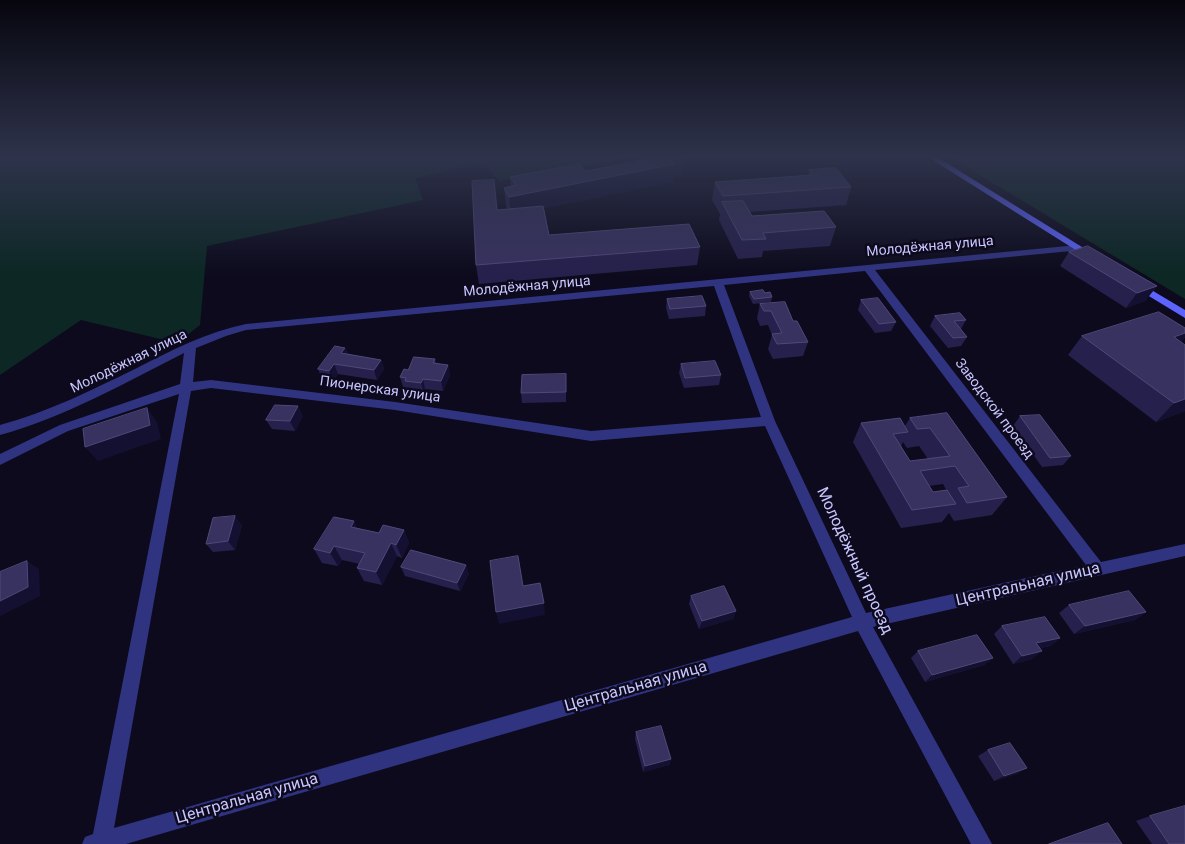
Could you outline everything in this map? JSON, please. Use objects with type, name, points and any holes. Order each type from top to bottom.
[{"type":"main road","points":[[995,196],[1102,263]]},
{"type":"main road","points":[[1127,279],[1185,314]]},
{"type":"street","name":"Молодёжная улица","points":[[0,430],[42,419],[191,346],[231,330],[1078,248]]},
{"type":"street","name":"Заводской проезд","points":[[867,267],[1098,569]]},
{"type":"street","name":"Молодёжный проезд","points":[[718,283],[769,421],[862,622],[982,844]]},
{"type":"street","points":[[98,843],[186,387],[191,346]]},
{"type":"street","name":"Пионерская улица","points":[[0,460],[64,428],[186,387],[224,385],[395,406],[591,436],[769,421]]},
{"type":"street","name":"Центральная улица","points":[[98,843],[862,622],[1185,550]]},
{"type":"green space","points":[[0,196],[422,196],[423,200],[207,246],[200,325],[177,343],[81,320],[0,375]]},
{"type":"green space","points":[[1015,196],[1185,196],[1185,299]]},
{"type":"building","points":[[473,196],[496,196],[497,210],[543,206],[549,235],[689,224],[700,247],[476,265]]},
{"type":"building","points":[[743,201],[752,216],[824,211],[836,227],[763,233],[766,239],[742,240],[722,202]]},
{"type":"building","points":[[1088,246],[1157,286],[1137,293],[1069,252]]},
{"type":"building","points":[[763,290],[765,293],[770,292],[772,297],[754,299],[750,292]]},
{"type":"building","points":[[702,296],[706,306],[670,309],[667,299]]},
{"type":"building","points":[[878,298],[896,322],[879,324],[861,300]]},
{"type":"building","points":[[785,302],[793,321],[797,321],[808,342],[777,344],[772,334],[782,333],[771,311],[764,311],[760,304]]},
{"type":"building","points":[[1159,312],[1185,328],[1185,333],[1174,337],[1185,345],[1185,399],[1174,403],[1082,336]]},
{"type":"building","points":[[960,313],[966,320],[954,321],[967,337],[953,338],[935,316]]},
{"type":"building","points":[[335,346],[345,348],[341,353],[381,360],[374,370],[334,364],[329,371],[318,369]]},
{"type":"building","points":[[414,357],[435,359],[433,363],[448,365],[441,381],[423,379],[421,383],[405,381],[406,378],[400,377],[404,369],[408,370]]},
{"type":"building","points":[[715,361],[721,375],[685,378],[681,364]]},
{"type":"building","points":[[566,374],[566,392],[521,393],[522,375]]},
{"type":"building","points":[[275,405],[298,406],[290,421],[266,420]]},
{"type":"building","points":[[147,408],[150,425],[85,447],[83,429]]},
{"type":"building","points":[[947,413],[1007,497],[967,503],[958,488],[969,486],[955,466],[920,471],[933,492],[947,490],[956,504],[912,510],[861,423],[900,418],[908,432],[893,434],[910,461],[950,456],[930,428],[917,429],[910,418]]},
{"type":"building","points":[[1040,415],[1071,456],[1050,458],[1020,416]]},
{"type":"building","points":[[235,516],[228,541],[206,544],[213,518]]},
{"type":"building","points":[[334,517],[354,521],[351,527],[379,533],[383,525],[404,530],[396,545],[391,543],[376,572],[357,568],[365,553],[334,546],[330,553],[314,549]]},
{"type":"building","points":[[411,550],[466,565],[457,583],[401,567]]},
{"type":"building","points":[[518,556],[523,586],[540,583],[544,603],[496,612],[490,561]]},
{"type":"building","points":[[27,561],[28,587],[0,601],[0,572]]},
{"type":"building","points":[[724,586],[736,611],[702,621],[691,596]]},
{"type":"building","points":[[1129,591],[1146,612],[1085,626],[1069,605]]},
{"type":"building","points":[[1045,617],[1060,638],[1036,643],[1042,651],[1022,656],[1002,626]]},
{"type":"building","points":[[977,635],[993,658],[932,675],[918,651]]},
{"type":"building","points":[[661,726],[671,759],[645,766],[636,732]]},
{"type":"building","points":[[1010,743],[1027,768],[1004,776],[988,750]]},
{"type":"building","points":[[1185,806],[1185,844],[1169,844],[1150,816]]},
{"type":"building","points":[[1108,823],[1122,844],[1049,844]]}]
